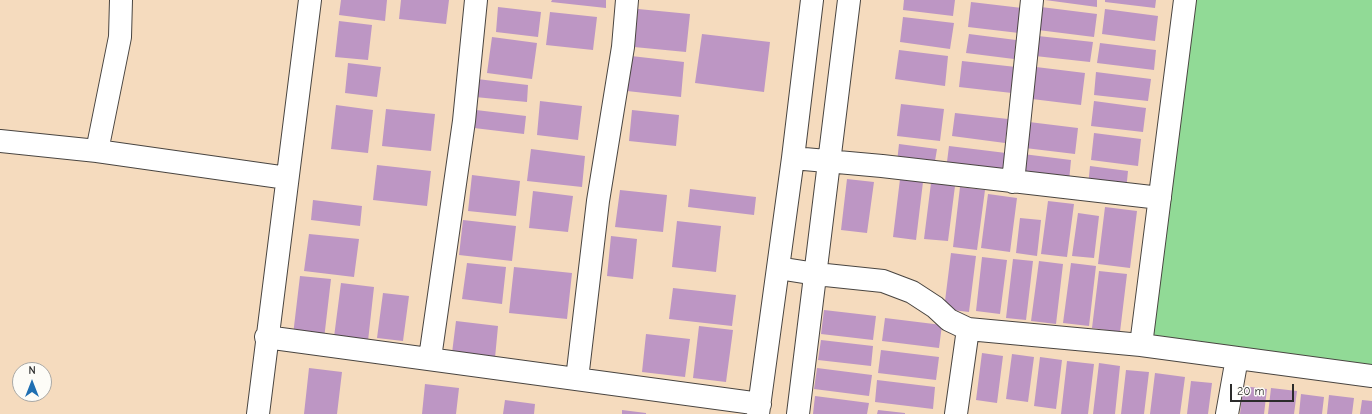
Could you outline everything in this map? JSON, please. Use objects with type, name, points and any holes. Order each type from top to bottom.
[{"type":"street","points":[[97,151],[120,37],[121,0]]},
{"type":"street","points":[[258,414],[266,337],[310,0]]},
{"type":"street","points":[[430,358],[464,121],[476,0]]},
{"type":"street","points":[[577,379],[598,201],[623,47],[627,0]]},
{"type":"street","points":[[266,337],[577,379],[759,409],[793,158],[812,0]]},
{"type":"street","points":[[798,414],[830,162],[848,0]]},
{"type":"street","points":[[1013,182],[1032,0]]},
{"type":"street","points":[[1141,345],[1185,0]]},
{"type":"street","points":[[0,141],[97,151],[287,178]]},
{"type":"street","points":[[793,158],[1160,198]]},
{"type":"street","points":[[778,268],[816,274],[883,281],[912,292],[935,307],[949,320],[968,329],[1141,345],[1372,376]]},
{"type":"street","points":[[956,414],[968,329]]},
{"type":"street","points":[[1227,414],[1237,358]]},
{"type":"green space","points":[[1185,0],[1372,0],[1372,375],[1141,345]]},
{"type":"building","points":[[341,0],[387,0],[385,21],[339,15]]},
{"type":"building","points":[[401,0],[449,0],[446,24],[399,19]]},
{"type":"building","points":[[552,0],[606,0],[606,8],[551,2]]},
{"type":"building","points":[[904,0],[955,0],[953,16],[903,10]]},
{"type":"building","points":[[1045,0],[1097,0],[1097,7]]},
{"type":"building","points":[[1105,0],[1156,0],[1155,8],[1105,2]]},
{"type":"building","points":[[971,2],[1022,8],[1019,33],[968,27]]},
{"type":"building","points":[[498,7],[541,12],[538,37],[496,32]]},
{"type":"building","points":[[1041,7],[1097,14],[1094,37],[1038,30]]},
{"type":"building","points":[[638,9],[690,14],[686,52],[634,47]]},
{"type":"building","points":[[1105,9],[1158,16],[1155,41],[1102,34]]},
{"type":"building","points":[[550,12],[597,17],[593,50],[546,45]]},
{"type":"building","points":[[903,17],[954,23],[950,49],[900,42]]},
{"type":"building","points":[[339,21],[372,25],[368,60],[335,57]]},
{"type":"building","points":[[702,34],[770,42],[764,92],[695,83]]},
{"type":"building","points":[[969,34],[1016,40],[1014,59],[966,53]]},
{"type":"building","points":[[1038,36],[1093,42],[1090,62],[1035,56]]},
{"type":"building","points":[[492,37],[537,43],[532,79],[487,73]]},
{"type":"building","points":[[1100,43],[1156,50],[1154,70],[1097,63]]},
{"type":"building","points":[[899,50],[948,56],[945,86],[895,79]]},
{"type":"building","points":[[631,56],[684,62],[681,97],[627,91]]},
{"type":"building","points":[[962,61],[1016,67],[1012,93],[959,87]]},
{"type":"building","points":[[348,63],[381,67],[377,97],[345,93]]},
{"type":"building","points":[[1036,67],[1085,73],[1081,105],[1032,99]]},
{"type":"building","points":[[1096,72],[1151,79],[1148,101],[1094,95]]},
{"type":"building","points":[[477,79],[528,85],[527,102],[475,97]]},
{"type":"building","points":[[540,101],[582,106],[578,140],[537,135]]},
{"type":"building","points":[[1094,101],[1146,108],[1143,132],[1091,126]]},
{"type":"building","points":[[901,104],[944,109],[940,141],[897,136]]},
{"type":"building","points":[[336,105],[373,110],[368,153],[331,149]]},
{"type":"building","points":[[386,109],[435,114],[431,151],[382,146]]},
{"type":"building","points":[[476,110],[526,116],[524,134],[474,128]]},
{"type":"building","points":[[632,110],[679,115],[676,146],[629,141]]},
{"type":"building","points":[[955,113],[1008,119],[1005,143],[952,136]]},
{"type":"building","points":[[1029,122],[1078,128],[1075,154],[1025,148]]},
{"type":"building","points":[[1094,133],[1141,139],[1138,166],[1091,160]]},
{"type":"building","points":[[899,144],[937,149],[934,167],[897,162]]},
{"type":"building","points":[[949,146],[1006,153],[1003,177],[946,170]]},
{"type":"building","points":[[531,149],[585,156],[582,187],[527,181]]},
{"type":"building","points":[[1023,154],[1071,160],[1069,181],[1020,174]]},
{"type":"building","points":[[377,165],[431,171],[427,206],[373,200]]},
{"type":"building","points":[[1090,166],[1128,171],[1126,191],[1088,186]]},
{"type":"building","points":[[472,175],[520,181],[516,216],[468,211]]},
{"type":"building","points":[[847,179],[874,182],[867,233],[841,230]]},
{"type":"building","points":[[900,179],[923,182],[916,240],[893,237]]},
{"type":"building","points":[[931,183],[955,186],[948,241],[924,239]]},
{"type":"building","points":[[960,187],[985,190],[977,250],[953,247]]},
{"type":"building","points":[[690,189],[756,197],[754,215],[688,207]]},
{"type":"building","points":[[620,190],[667,195],[663,232],[615,227]]},
{"type":"building","points":[[533,191],[573,196],[568,232],[529,228]]},
{"type":"building","points":[[988,194],[1017,198],[1010,252],[981,248]]},
{"type":"building","points":[[313,200],[362,206],[360,226],[311,220]]},
{"type":"building","points":[[1048,201],[1074,204],[1067,257],[1041,254]]},
{"type":"building","points":[[1105,207],[1137,211],[1130,268],[1098,264]]},
{"type":"building","points":[[1078,213],[1099,216],[1094,258],[1072,256]]},
{"type":"building","points":[[1020,218],[1041,220],[1037,256],[1016,253]]},
{"type":"building","points":[[463,220],[516,226],[512,261],[459,255]]},
{"type":"building","points":[[677,221],[721,226],[716,272],[672,267]]},
{"type":"building","points":[[309,234],[359,239],[354,277],[304,271]]},
{"type":"building","points":[[611,236],[637,239],[633,279],[607,276]]},
{"type":"building","points":[[951,253],[976,256],[969,312],[944,309]]},
{"type":"building","points":[[982,257],[1007,260],[1000,314],[976,311]]},
{"type":"building","points":[[1013,259],[1033,261],[1026,320],[1006,318]]},
{"type":"building","points":[[1039,261],[1063,264],[1056,324],[1031,321]]},
{"type":"building","points":[[467,263],[506,267],[502,304],[462,299]]},
{"type":"building","points":[[1071,263],[1096,266],[1089,326],[1063,323]]},
{"type":"building","points":[[514,267],[572,273],[567,319],[509,313]]},
{"type":"building","points":[[1099,271],[1127,274],[1120,332],[1092,328]]},
{"type":"building","points":[[300,276],[331,279],[324,339],[293,335]]},
{"type":"building","points":[[341,283],[374,287],[368,341],[334,337]]},
{"type":"building","points":[[673,288],[736,295],[732,326],[669,319]]},
{"type":"building","points":[[383,293],[409,296],[403,341],[377,338]]},
{"type":"building","points":[[824,310],[876,316],[873,340],[821,334]]},
{"type":"building","points":[[885,318],[942,325],[939,348],[882,341]]},
{"type":"building","points":[[456,321],[498,326],[495,358],[452,353]]},
{"type":"building","points":[[699,326],[733,330],[726,382],[693,378]]},
{"type":"building","points":[[646,334],[690,339],[685,377],[642,372]]},
{"type":"building","points":[[821,340],[873,346],[871,366],[818,360]]},
{"type":"building","points":[[881,350],[939,357],[936,380],[878,373]]},
{"type":"building","points":[[982,353],[1003,356],[997,403],[976,400]]},
{"type":"building","points":[[1012,354],[1034,357],[1028,402],[1006,399]]},
{"type":"building","points":[[1040,357],[1062,360],[1056,409],[1034,406]]},
{"type":"building","points":[[1067,361],[1094,364],[1088,414],[1061,414]]},
{"type":"building","points":[[1099,363],[1120,366],[1115,414],[1093,414]]},
{"type":"building","points":[[309,368],[342,372],[337,414],[304,414]]},
{"type":"building","points":[[817,368],[872,375],[869,396],[814,389]]},
{"type":"building","points":[[1126,370],[1149,372],[1144,414],[1121,414]]},
{"type":"building","points":[[1155,373],[1185,377],[1180,414],[1150,414]]},
{"type":"building","points":[[877,380],[935,387],[933,409],[875,402]]},
{"type":"building","points":[[1191,381],[1212,383],[1208,414],[1187,414]]},
{"type":"building","points":[[425,384],[459,388],[456,414],[422,414]]},
{"type":"building","points":[[1243,386],[1267,389],[1264,414],[1240,414]]},
{"type":"building","points":[[1271,388],[1297,391],[1294,414],[1268,414]]},
{"type":"building","points":[[1301,394],[1324,397],[1322,414],[1299,414]]},
{"type":"building","points":[[1329,395],[1354,398],[1352,414],[1327,414]]},
{"type":"building","points":[[815,396],[869,403],[867,414],[813,414]]},
{"type":"building","points":[[505,400],[535,404],[534,414],[503,414]]},
{"type":"building","points":[[1362,400],[1372,401],[1372,414],[1360,414]]},
{"type":"building","points":[[622,410],[646,413],[646,414],[622,414]]},
{"type":"building","points":[[878,410],[905,413],[905,414],[877,414]]}]
